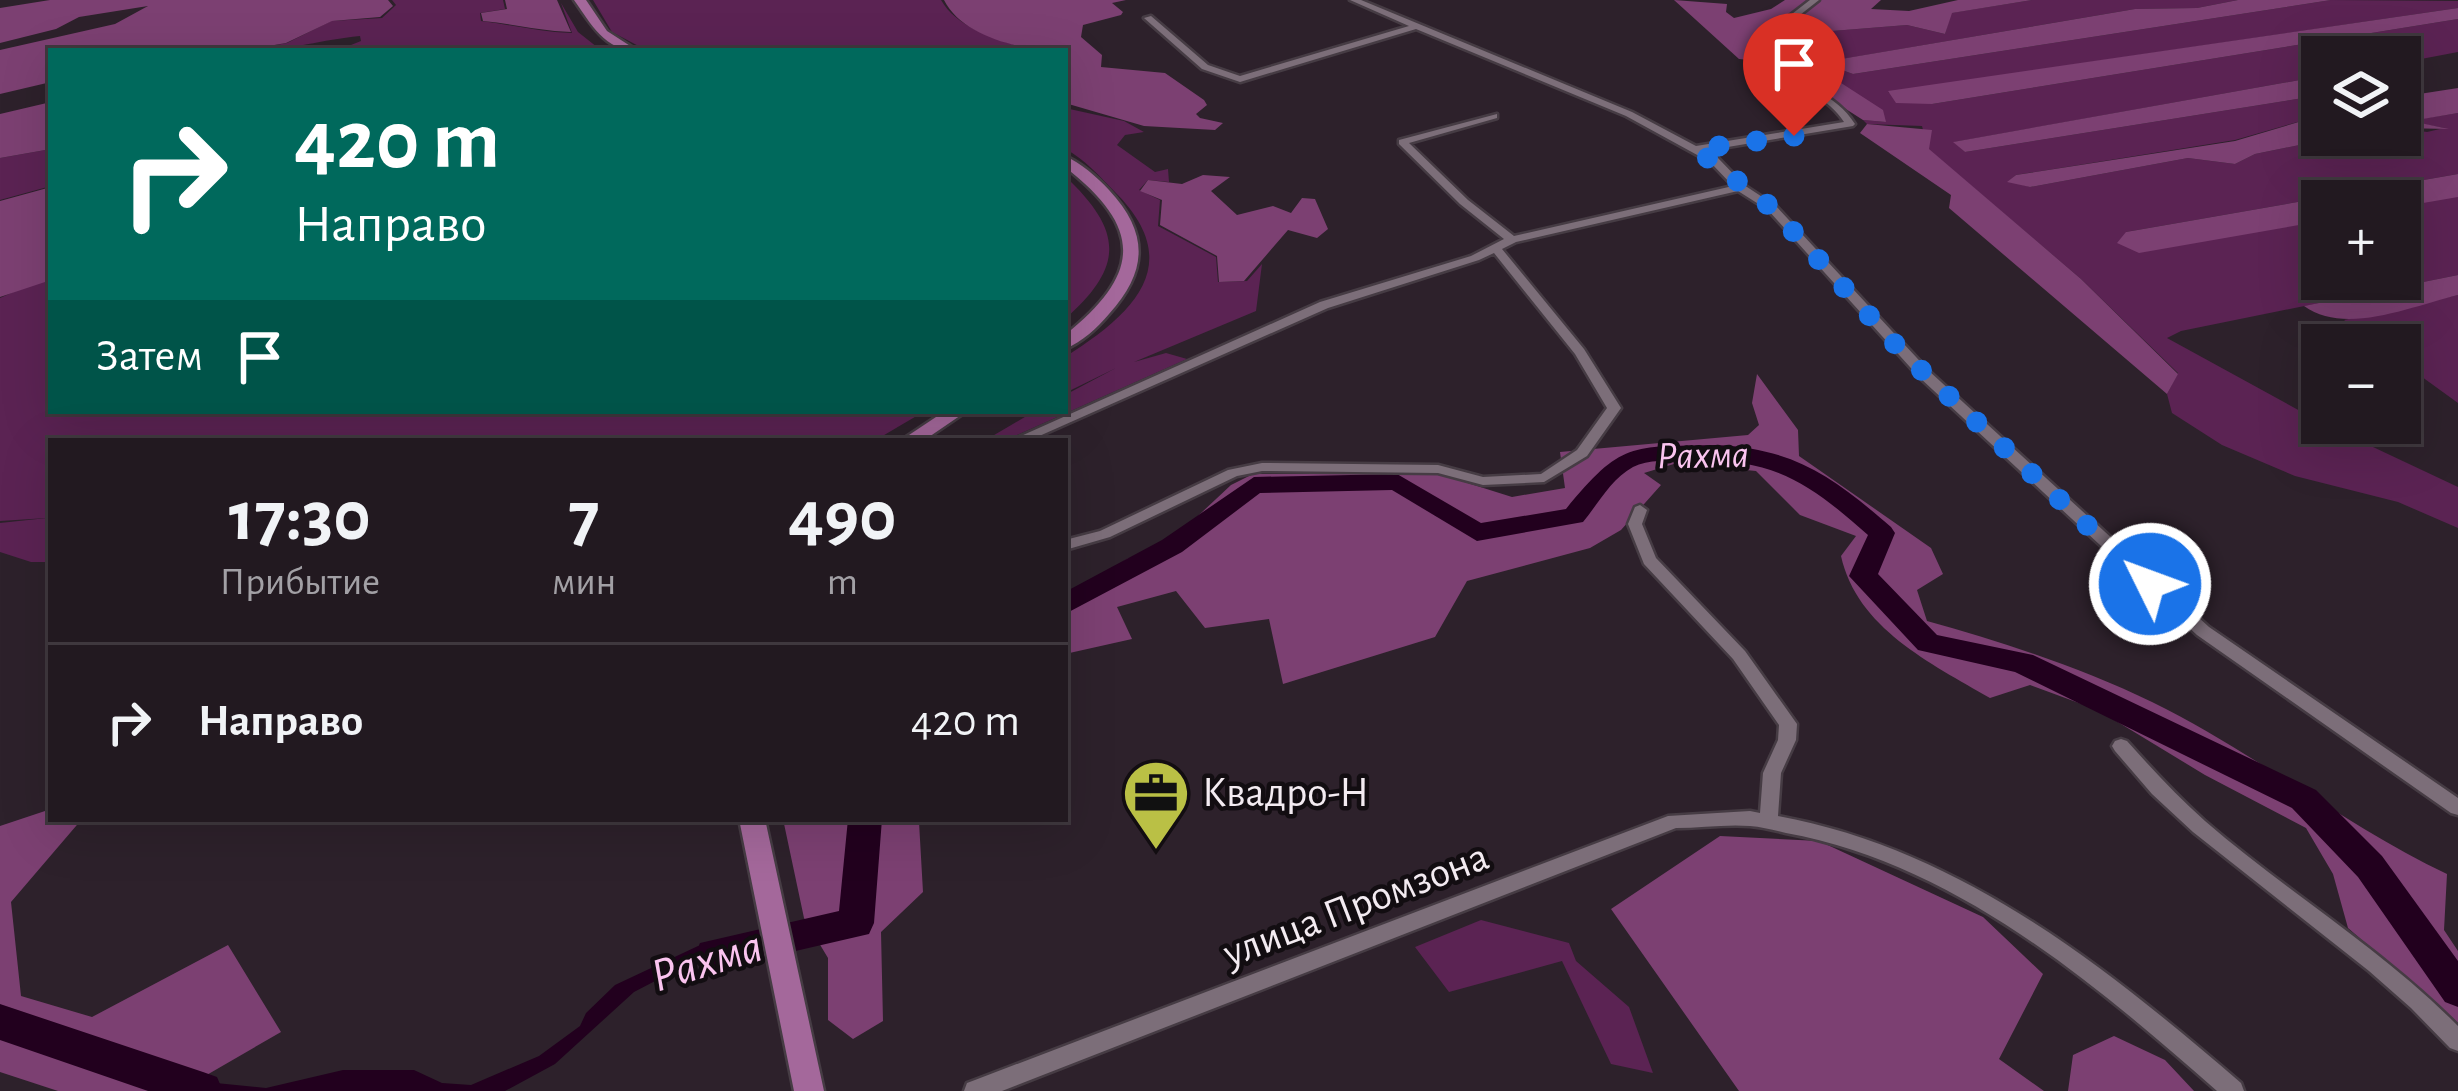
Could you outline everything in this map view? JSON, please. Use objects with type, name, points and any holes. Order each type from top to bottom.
[{"type":"main road","points":[[580,0],[603,33],[627,48]]},
{"type":"main road","points":[[1068,163],[1119,214],[1134,259],[1124,288],[1112,304],[1068,341]]},
{"type":"main road","points":[[915,438],[953,414]]},
{"type":"main road","points":[[753,822],[809,1091]]},
{"type":"street","points":[[1354,0],[1629,114],[1696,149],[1730,174],[1739,187],[1772,208],[1924,374],[2203,632],[2458,808]]},
{"type":"street","points":[[1696,149],[1850,124],[1841,108],[1768,67],[1753,47],[1816,0]]},
{"type":"street","points":[[1148,18],[1205,67],[1240,79],[1417,26]]},
{"type":"street","points":[[1494,116],[1402,142],[1512,240]]},
{"type":"street","points":[[1024,438],[1294,316],[1512,240],[1739,187]]},
{"type":"street","points":[[1068,544],[1106,534],[1233,473],[1262,467],[1438,469],[1483,481],[1544,478],[1558,472],[1595,439],[1614,408],[1580,352],[1496,249]]},
{"type":"street","points":[[1640,510],[1635,524],[1649,560],[1739,655],[1788,724],[1787,740],[1772,773],[1769,818]]},
{"type":"street","points":[[2121,746],[2192,822],[2260,879],[2385,968],[2458,1041]]},
{"type":"street","name":"улица Промзона","points":[[974,1091],[1676,820],[1709,815],[1769,818],[1877,851],[1967,889],[2117,993],[2234,1091]]},
{"type":"shaded area","points":[[50,0],[388,0],[393,6],[380,17],[332,21],[286,43],[257,48],[48,48],[48,83],[0,94],[0,50],[115,24],[148,6],[79,17],[56,29],[0,43],[0,8]]},
{"type":"shaded area","points":[[392,0],[503,0],[505,9],[480,13],[481,21],[572,33],[561,3],[578,32],[598,48],[344,48],[361,41],[360,36],[261,48],[287,43],[331,21],[382,18],[396,5]]},
{"type":"shaded area","points":[[505,0],[557,0],[571,32],[483,21],[481,13],[507,9]]},
{"type":"shaded area","points":[[593,0],[941,0],[969,26],[1024,48],[642,48],[612,32]]},
{"type":"shaded area","points":[[944,0],[1126,0],[1112,3],[1121,15],[1083,25],[1081,37],[1102,55],[1101,67],[1165,73],[1204,100],[1207,105],[1196,114],[1200,118],[1223,123],[1215,130],[1144,126],[1068,104],[1068,48],[1032,48],[997,40],[953,13]]},
{"type":"shaded area","points":[[1674,0],[1727,4],[1726,12],[1734,18],[1771,9],[1785,0],[1881,0],[1871,9],[1909,11],[1958,0],[2032,0],[1952,13],[1945,34],[1907,25],[1832,31],[1807,61],[1883,110],[1886,122],[1863,120],[1772,62],[1739,59]]},
{"type":"shaded area","points":[[2032,0],[2238,0],[2197,8],[2135,9],[1842,59],[1839,69],[1853,74],[2331,0],[2458,1],[2458,8],[1888,92],[1932,104],[2301,44],[2301,80],[1954,142],[1965,152],[2301,98],[2301,121],[2235,140],[2016,175],[2009,181],[2030,187],[2188,158],[2235,164],[2255,154],[2301,145],[2301,156],[2421,156],[2421,131],[2444,128],[2421,124],[2421,119],[2458,113],[2458,174],[2421,180],[2301,180],[2301,201],[2126,232],[2301,220],[2301,300],[2334,300],[2181,331],[2167,338],[2301,411],[2301,444],[2367,444],[2458,487],[2458,528],[2398,502],[2295,476],[2222,445],[2172,413],[2167,394],[2178,373],[2081,279],[1928,149],[1922,126],[1867,124],[1863,120],[1886,122],[1807,60],[1832,31],[1907,25],[1945,34],[1951,13]]},
{"type":"shaded area","points":[[2238,0],[2331,0],[1853,74],[1839,69],[1841,59],[2135,9],[2197,8]]},
{"type":"shaded area","points":[[2458,8],[2458,19],[2353,36],[2301,36],[2301,44],[1932,104],[1896,103],[1888,91]]},
{"type":"shaded area","points":[[2458,19],[2458,52],[2421,59],[2421,36],[2353,36]]},
{"type":"shaded area","points":[[2301,80],[2301,98],[1965,152],[1953,142]]},
{"type":"shaded area","points":[[2458,88],[2458,113],[2421,119],[2421,94]]},
{"type":"shaded area","points":[[48,103],[48,150],[0,158],[0,114]]},
{"type":"shaded area","points":[[1068,109],[1124,121],[1144,132],[1125,135],[1117,145],[1155,172],[1168,169],[1169,182],[1148,180],[1139,190],[1160,200],[1158,226],[1216,257],[1218,282],[1247,281],[1262,264],[1256,311],[1134,362],[1166,353],[1187,359],[1068,412],[1068,393],[1116,368],[1068,392],[1068,355],[1131,304],[1149,264],[1147,241],[1136,217],[1068,151]]},
{"type":"shaded area","points":[[2301,121],[2301,145],[2255,154],[2235,164],[2188,158],[2030,187],[2007,182],[2016,175],[2235,141]]},
{"type":"shaded area","points":[[1867,124],[1932,130],[1929,149],[2081,279],[2178,374],[2167,394],[1949,208],[1951,195],[1860,133]]},
{"type":"shaded area","points":[[48,150],[48,187],[0,200],[0,158]]},
{"type":"shaded area","points":[[2458,174],[2458,197],[2421,203],[2421,180]]},
{"type":"shaded area","points":[[1203,175],[1230,177],[1211,191],[1237,215],[1273,206],[1291,213],[1302,198],[1315,199],[1328,229],[1317,238],[1288,230],[1244,281],[1219,282],[1217,256],[1160,225],[1162,200],[1140,191],[1148,180],[1182,184]]},
{"type":"shaded area","points":[[1068,179],[1098,214],[1109,248],[1107,265],[1085,300],[1068,316]]},
{"type":"shaded area","points":[[48,188],[48,281],[0,297],[0,201]]},
{"type":"shaded area","points":[[2458,194],[2458,275],[2421,282],[2421,201]]},
{"type":"shaded area","points":[[2301,201],[2301,225],[2139,253],[2117,243],[2126,232]]},
{"type":"shaded area","points":[[2458,275],[2458,295],[2359,319],[2321,315],[2304,306],[2334,300],[2421,300],[2421,282]]},
{"type":"shaded area","points":[[48,281],[48,414],[920,414],[879,438],[48,438],[48,562],[31,562],[0,552],[0,523],[47,518],[0,521],[0,298]]},
{"type":"shaded area","points":[[2458,295],[2458,403],[2421,376],[2421,324],[2349,324],[2344,320]]},
{"type":"shaded area","points":[[1757,374],[1798,430],[1799,456],[1931,548],[1943,574],[1917,590],[1927,621],[2042,657],[2152,702],[2447,874],[2444,930],[2458,951],[2458,1023],[2348,928],[2333,874],[2306,828],[2205,775],[2098,710],[2030,685],[1990,698],[1921,657],[1879,623],[1850,581],[1841,556],[1856,536],[1800,515],[1756,471],[1677,463],[1644,473],[1661,485],[1621,530],[1590,548],[1467,581],[1435,637],[1283,684],[1269,619],[1205,628],[1176,591],[1117,607],[1132,639],[1068,653],[1068,598],[1127,559],[1169,543],[1231,485],[1253,474],[1439,474],[1512,497],[1565,488],[1560,452],[1748,435],[1759,425],[1752,403]]},
{"type":"shaded area","points":[[1030,414],[1064,414],[1011,438],[989,438]]},
{"type":"shaded area","points":[[48,810],[48,822],[79,822],[11,902],[21,996],[92,1017],[228,945],[281,1032],[179,1091],[58,1091],[0,1072],[0,826]]},
{"type":"shaded area","points":[[784,822],[919,822],[923,892],[881,932],[883,1021],[853,1039],[828,1020],[828,958],[804,918]]},
{"type":"shaded area","points":[[1720,836],[1819,841],[1983,917],[2043,974],[1999,1059],[2044,1091],[1739,1091],[1611,909]]},
{"type":"shaded area","points":[[1481,920],[1569,943],[1576,961],[1629,1007],[1653,1073],[1611,1064],[1562,961],[1449,992],[1415,947]]},
{"type":"shaded area","points":[[2114,1036],[2165,1060],[2194,1091],[2068,1091],[2073,1055]]},
{"type":"water","points":[[745,942],[748,957],[684,966],[634,992],[555,1064],[505,1091],[211,1091],[216,1083],[266,1088],[343,1070],[414,1070],[442,1083],[471,1085],[539,1056],[580,1026],[586,1013],[615,985],[698,946]]},
{"type":"waterway","name":"Рахма","points":[[1068,602],[1172,546],[1254,485],[1397,482],[1477,532],[1574,516],[1611,471],[1640,456],[1716,452],[1770,458],[1812,477],[1882,533],[1863,576],[1928,643],[2022,663],[2304,799],[2351,843],[2458,990]]},
{"type":"waterway","name":"Рахма","points":[[713,954],[856,923],[865,822]]},
{"type":"waterway","name":"Рахма","points":[[0,1022],[203,1091]]},
{"type":"place","name":"Квадро-Н","points":[[1156,852]]},
{"type":"route","points":[[1794,136],[1696,149],[1730,174],[1739,187],[1772,208],[1904,354],[2150,584]]}]
